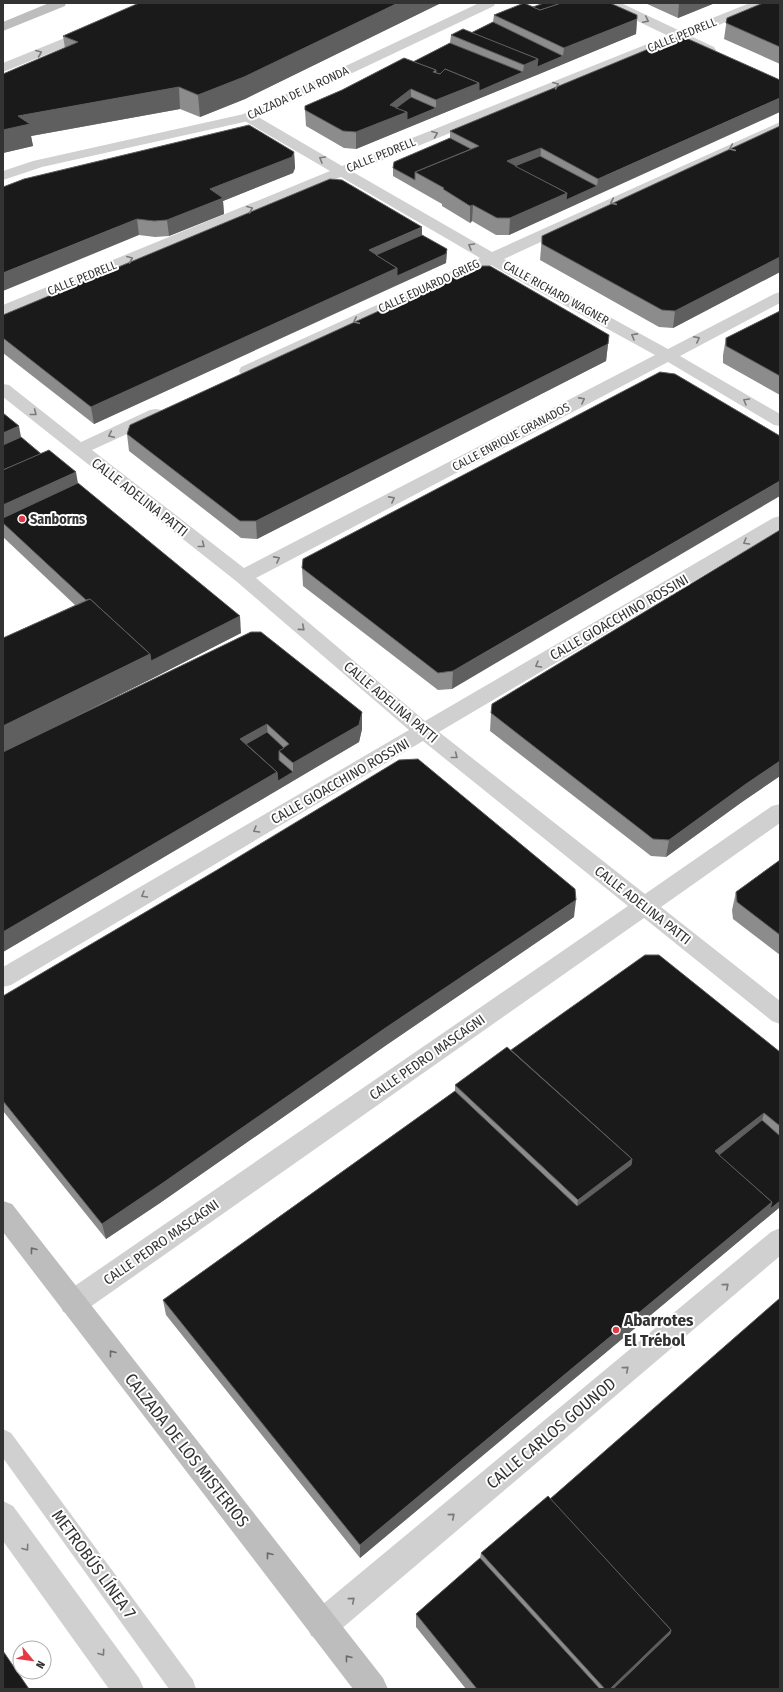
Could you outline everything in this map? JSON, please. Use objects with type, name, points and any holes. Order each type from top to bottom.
[{"type":"main road","points":[[3,27],[60,3]]},
{"type":"main road","name":"CALZADA DE LOS MISTERIOS","points":[[3,1212],[372,1689]]},
{"type":"street","name":"CALZADA DE LA RONDA","points":[[3,176],[38,164],[248,117],[489,3]]},
{"type":"street","points":[[611,3],[722,56]]},
{"type":"street","name":"CALLE PEDRELL","points":[[3,311],[342,171],[761,3]]},
{"type":"street","points":[[3,68],[102,27]]},
{"type":"street","name":"CALLE RICHARD WAGNER","points":[[248,117],[491,258],[667,355],[780,421]]},
{"type":"street","name":"CALLE EDUARDO GRIEG","points":[[231,378],[780,126]]},
{"type":"street","name":"CALLE ENRIQUE GRANADOS","points":[[243,577],[780,297]]},
{"type":"street","name":"CALLE ADELINA PATTI","points":[[3,389],[243,577],[424,731],[780,1014]]},
{"type":"street","points":[[80,449],[166,409]]},
{"type":"street","name":"CALLE GIOACCHINO ROSSINI","points":[[3,978],[780,522]]},
{"type":"street","name":"CALLE PEDRO MASCAGNI","points":[[73,1303],[780,812]]},
{"type":"street","name":"CALLE CARLOS GOUNOD","points":[[322,1625],[780,1240]]},
{"type":"street","points":[[3,1516],[128,1689]]},
{"type":"lane","name":"METROBÚS LÍNEA 7","points":[[3,1440],[184,1689]]},
{"type":"building","points":[[139,3],[398,3],[244,77],[198,95],[179,87],[18,116],[30,124],[3,130],[3,74],[78,42],[63,36]]},
{"type":"building","points":[[524,3],[540,10],[561,3],[610,3],[637,15],[637,19],[564,48],[494,15]]},
{"type":"building","points":[[544,3],[561,3],[540,10],[533,7]]},
{"type":"building","points":[[763,3],[780,3],[780,47],[726,23],[727,18]]},
{"type":"building","points":[[493,22],[563,56],[537,67],[538,59],[471,33]]},
{"type":"building","points":[[463,29],[538,59],[524,65],[451,35]]},
{"type":"building","points":[[675,38],[686,38],[780,80],[780,98],[598,179],[541,148],[507,161],[567,193],[510,218],[497,218],[473,205],[470,206],[443,189],[444,188],[415,172],[479,146],[450,131]]},
{"type":"building","points":[[450,43],[523,72],[479,91],[479,83],[445,69],[440,74],[436,73],[436,70],[413,62]]},
{"type":"building","points":[[404,58],[436,70],[433,72],[440,74],[445,69],[479,83],[436,100],[411,89],[390,105],[407,112],[356,132],[343,131],[305,110],[305,106],[342,90]]},
{"type":"building","points":[[411,97],[436,108],[407,120],[407,112],[396,108]]},
{"type":"building","points":[[249,125],[294,152],[292,157],[210,189],[223,198],[167,220],[154,221],[137,219],[3,273],[3,187],[24,179]]},
{"type":"building","points":[[780,126],[780,257],[675,311],[662,310],[542,244],[542,236]]},
{"type":"building","points":[[450,138],[471,149],[415,172],[415,180],[393,168],[394,162]]},
{"type":"building","points":[[540,156],[597,186],[566,200],[567,193],[515,166]]},
{"type":"building","points":[[330,179],[342,180],[422,227],[369,250],[397,268],[91,407],[3,338],[3,315]]},
{"type":"building","points":[[422,235],[447,249],[446,254],[397,276],[397,268],[376,255]]},
{"type":"building","points":[[477,266],[490,266],[609,335],[608,344],[256,521],[240,521],[127,434],[130,425]]},
{"type":"building","points":[[780,311],[780,376],[726,346],[726,338]]},
{"type":"building","points":[[660,372],[675,374],[780,436],[780,481],[453,671],[438,673],[302,568],[303,559]]},
{"type":"building","points":[[3,413],[19,426],[3,433]]},
{"type":"building","points":[[21,437],[41,454],[3,470],[3,445]]},
{"type":"building","points":[[49,450],[76,472],[3,505],[3,470]]},
{"type":"building","points":[[78,483],[240,616],[151,661],[150,654],[90,599],[86,600],[3,523],[3,518]]},
{"type":"building","points":[[780,530],[780,761],[669,840],[653,839],[491,713],[492,704]]},
{"type":"building","points":[[90,599],[150,654],[3,726],[3,638]]},
{"type":"building","points":[[251,632],[261,632],[362,712],[359,725],[293,763],[279,751],[289,744],[267,724],[240,739],[277,772],[3,932],[3,752]]},
{"type":"building","points":[[267,732],[284,748],[279,751],[279,760],[293,772],[278,781],[277,772],[246,744]]},
{"type":"building","points":[[418,759],[575,889],[576,900],[384,1029],[102,1224],[3,1101],[3,996],[217,870],[399,760]]},
{"type":"building","points":[[780,860],[780,935],[737,902],[736,892]]},
{"type":"building","points":[[645,955],[659,955],[780,1052],[780,1126],[764,1113],[715,1151],[772,1202],[360,1545],[163,1300],[455,1091],[577,1206],[631,1165],[632,1159],[511,1050]]},
{"type":"building","points":[[507,1047],[632,1159],[578,1200],[455,1085]]},
{"type":"building","points":[[762,1120],[780,1136],[780,1201],[770,1209],[772,1202],[719,1155]]},
{"type":"building","points":[[780,1298],[780,1689],[613,1689],[670,1634],[671,1630],[550,1499]]},
{"type":"building","points":[[548,1496],[671,1630],[610,1689],[605,1689],[481,1553]]},
{"type":"building","points":[[480,1558],[600,1689],[477,1689],[416,1614]]},
{"type":"building","points":[[3,1651],[12,1664],[12,1680],[23,1680],[29,1689],[3,1689]]},
{"type":"place","name":"Sanborns","points":[[22,519]]},
{"type":"place","name":"Abarrotes El Trébol","points":[[616,1330]]}]
